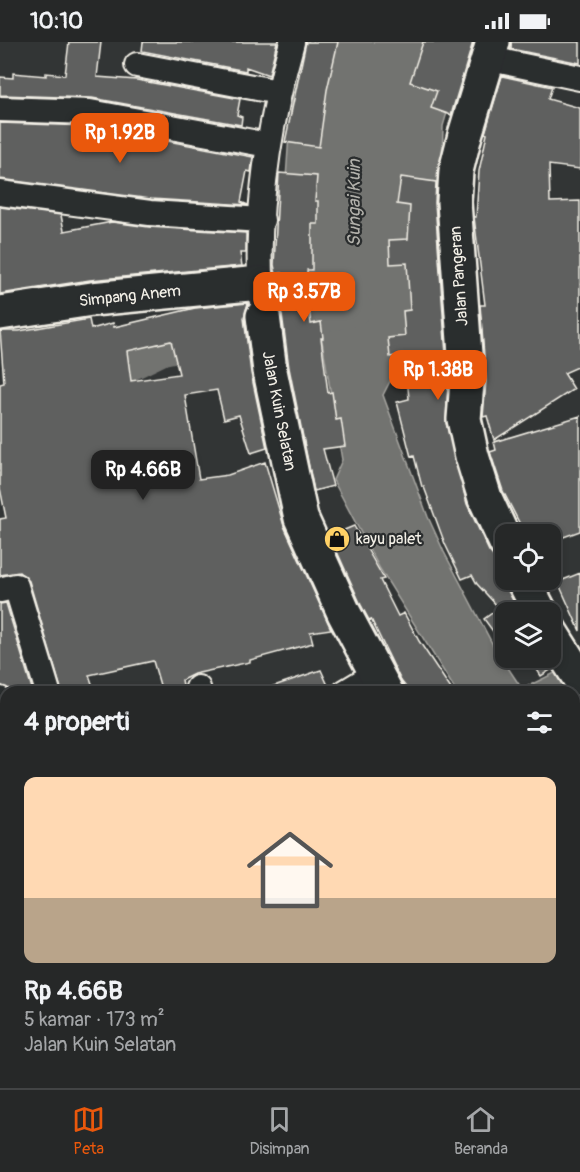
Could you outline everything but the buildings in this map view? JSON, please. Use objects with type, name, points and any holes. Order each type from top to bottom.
[{"type":"street","name":"Jalan Kuin Selatan","points":[[292,42],[278,92],[268,146],[260,283],[264,328],[301,518],[321,564],[380,683]]},
{"type":"street","points":[[489,50],[580,78]]},
{"type":"street","name":"Jalan Pangeran","points":[[489,50],[456,171],[454,202],[467,382],[464,419],[485,498],[497,524]]},
{"type":"street","points":[[137,65],[278,92]]},
{"type":"street","points":[[0,109],[90,112],[268,146]]},
{"type":"street","points":[[0,193],[150,213],[262,220]]},
{"type":"street","name":"Simpang Anem","points":[[0,313],[92,298],[260,283]]},
{"type":"street","points":[[0,590],[16,586],[46,686]]},
{"type":"street","points":[[561,649],[580,679]]},
{"type":"water","name":"Sungai Kuin","points":[[308,42],[468,42],[443,126],[439,286],[383,395],[428,517],[495,648],[495,668],[508,668],[520,686],[453,686],[380,569],[333,480],[342,460],[319,323],[283,222],[291,106]]},
{"type":"water","points":[[565,668],[577,686],[528,686]]},
{"type":"waterway","points":[[99,402],[110,379],[125,365],[162,347],[353,308]]},
{"type":"place","name":"kayu palet","points":[[337,539]]}]
